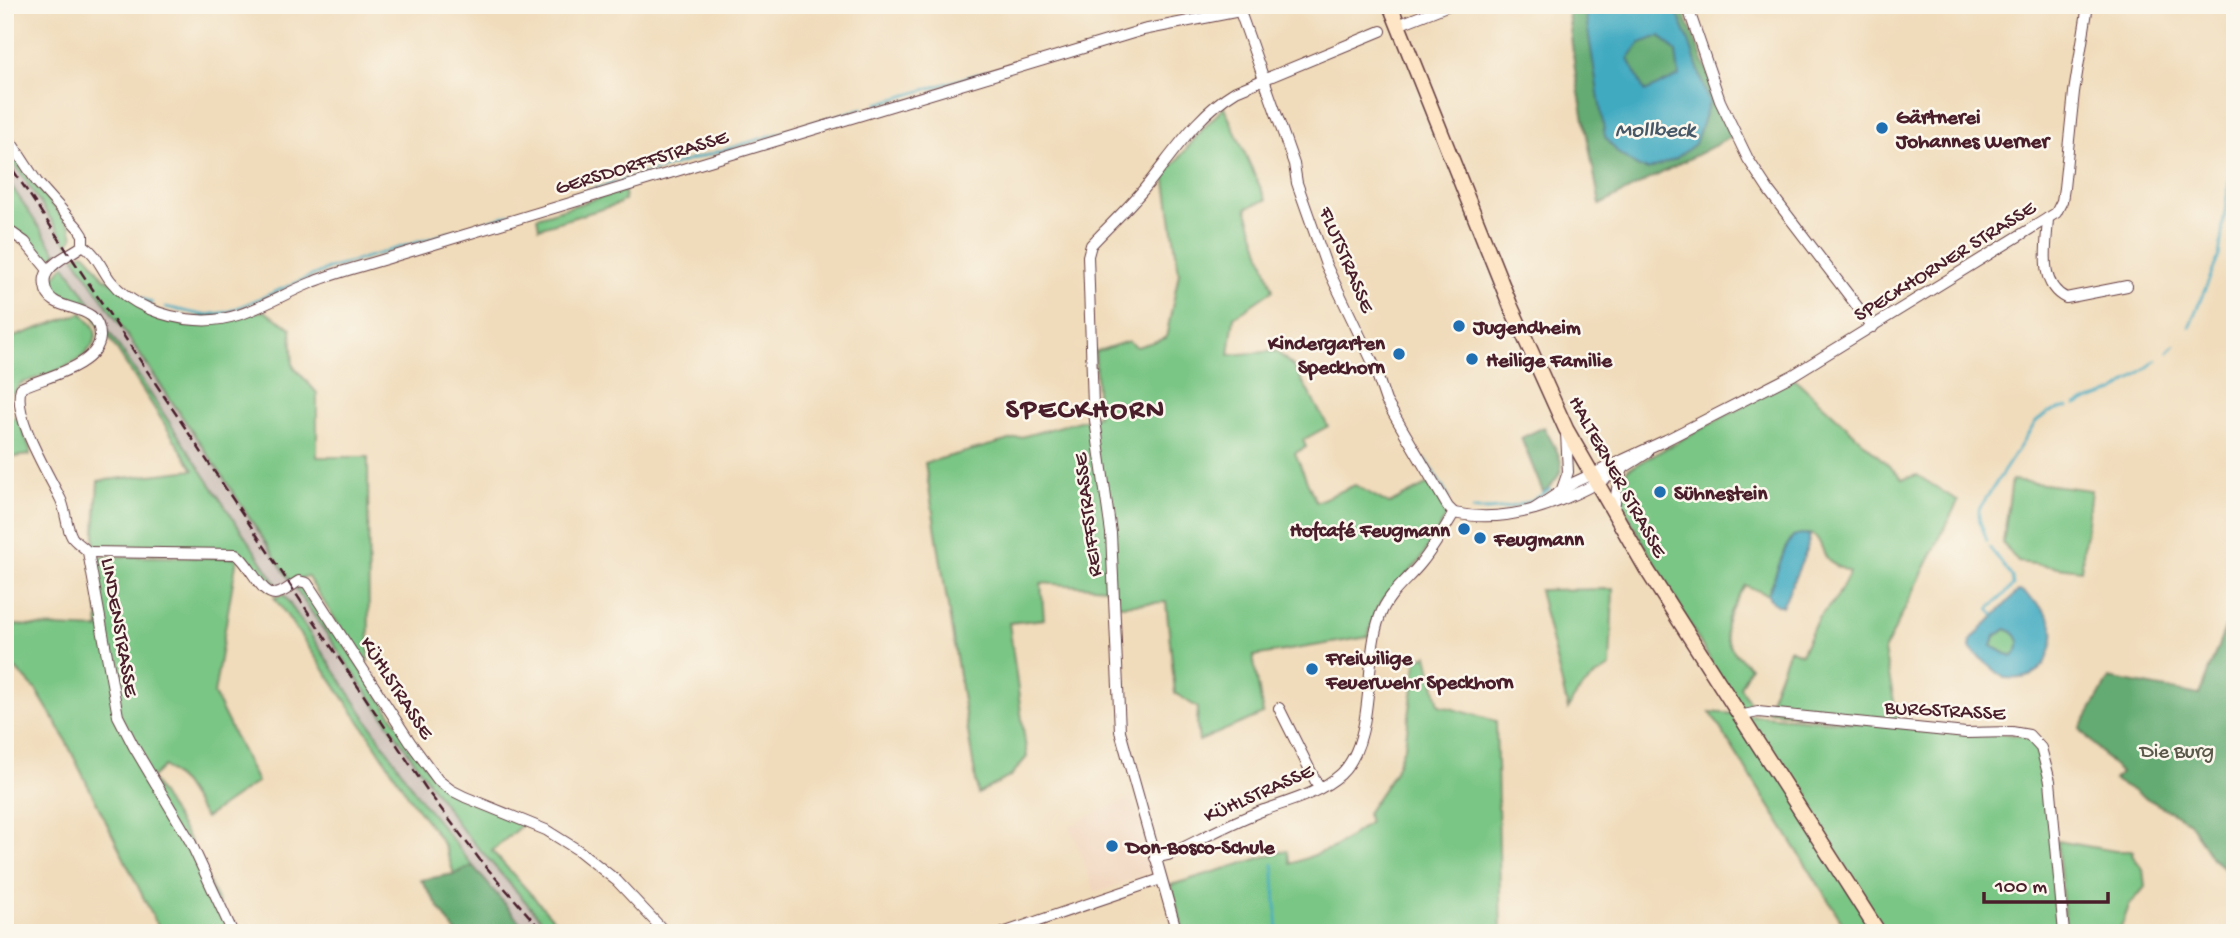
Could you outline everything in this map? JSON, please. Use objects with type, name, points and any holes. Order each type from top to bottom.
[{"type":"main road","name":"HALTERNER STRASSE","points":[[1390,5],[1403,23],[1511,307],[1566,429],[1614,514],[1739,716],[1879,933]]},
{"type":"street","points":[[1403,23],[1449,5]]},
{"type":"street","points":[[1687,5],[1720,102],[1748,159],[1769,191],[1873,327]]},
{"type":"street","name":"SPECKHORNER STRASSE","points":[[1593,479],[1793,375],[2056,213],[2062,201],[2074,86],[2088,5]]},
{"type":"street","name":"FLUTSTRASSE","points":[[1239,8],[1326,265],[1373,363],[1378,385],[1390,412],[1454,513]]},
{"type":"street","name":"GERSDORFFSTRASSE","points":[[5,134],[37,182],[79,229],[83,235],[83,245],[93,253],[112,283],[124,294],[161,313],[194,320],[229,318],[315,281],[530,215],[1143,30],[1239,8]]},
{"type":"street","name":"REIFFSTRASSE","points":[[1177,933],[1120,731],[1111,533],[1093,406],[1088,256],[1091,245],[1145,188],[1196,123],[1220,100],[1381,31]]},
{"type":"street","points":[[2048,218],[2047,275],[2057,294],[2066,298],[2127,286]]},
{"type":"street","points":[[5,228],[25,242],[48,270],[83,245]]},
{"type":"street","name":"LINDENSTRASSE","points":[[48,270],[45,283],[49,296],[57,303],[84,310],[92,317],[100,337],[97,348],[89,358],[76,367],[21,388],[18,397],[38,457],[62,502],[72,537],[88,552],[118,716],[190,841],[233,933]]},
{"type":"street","points":[[1562,489],[1568,472],[1566,429]]},
{"type":"street","name":"SPECKHORNER STRASSE","points":[[1593,479],[1623,469],[1666,440]]},
{"type":"street","points":[[1614,514],[1618,482],[1623,469]]},
{"type":"street","points":[[1454,513],[1491,516],[1547,506],[1593,479]]},
{"type":"street","points":[[1534,509],[1562,489],[1593,479]]},
{"type":"street","name":"KÜHLSTRASSE","points":[[1155,858],[1168,855],[1264,810],[1283,805],[1319,788],[1342,773],[1359,744],[1369,690],[1373,639],[1380,615],[1400,584],[1424,559],[1454,513]]},
{"type":"street","name":"KÜHLSTRASSE","points":[[88,552],[230,553],[244,560],[270,594],[278,594],[299,581],[307,583],[395,722],[438,780],[465,797],[558,835],[617,881],[666,933]]},
{"type":"street","points":[[1279,709],[1319,788]]},
{"type":"street","name":"BURGSTRASSE","points":[[1739,716],[1758,712],[1938,731],[2012,732],[2029,735],[2041,748],[2051,789],[2064,933]]},
{"type":"street","points":[[1003,933],[1161,879]]},
{"type":"shaded area","points":[[5,150],[291,582],[280,589],[5,176]]},
{"type":"shaded area","points":[[295,588],[459,826],[553,933],[529,933],[420,799],[284,595]]},
{"type":"shaded area","name":"Don-Bosco-Schule","points":[[1133,797],[1153,867],[1150,874],[1095,893],[1070,825]]},
{"type":"green space","name":"Mollbeck","points":[[1567,5],[1681,5],[1733,136],[1600,205],[1576,77]]},
{"type":"green space","points":[[1224,107],[1266,200],[1246,208],[1273,290],[1234,317],[1229,355],[1276,351],[1294,367],[1328,426],[1303,440],[1306,447],[1295,453],[1316,502],[1355,485],[1389,504],[1430,483],[1447,512],[1446,517],[1419,562],[1383,599],[1375,612],[1368,637],[1253,656],[1263,714],[1199,741],[1198,708],[1175,693],[1166,602],[1119,605],[1106,588],[1041,583],[1044,619],[1009,623],[1027,757],[1011,776],[978,794],[925,463],[1098,416],[1095,352],[1128,341],[1137,347],[1166,338],[1179,273],[1165,175]]},
{"type":"green space","points":[[5,140],[34,184],[70,226],[73,237],[68,245],[5,150]]},
{"type":"green space","points":[[5,176],[57,254],[50,258],[43,256],[29,239],[9,227],[5,219]]},
{"type":"green space","points":[[625,190],[624,200],[618,204],[539,228],[537,217]]},
{"type":"green space","points":[[83,253],[88,255],[103,277],[174,320],[264,311],[291,328],[293,366],[317,393],[317,457],[368,457],[369,661],[360,658],[307,576],[291,582],[74,257]]},
{"type":"green space","points":[[65,265],[280,589],[269,590],[245,557],[94,550],[98,481],[194,470],[106,333],[103,335],[91,312],[54,289],[52,283],[55,275]]},
{"type":"green space","points":[[82,313],[94,327],[96,336],[84,355],[65,367],[20,384],[14,393],[5,391],[5,340]]},
{"type":"green space","points":[[1794,378],[1903,479],[1917,475],[1958,501],[1884,651],[1899,726],[1766,711],[1789,649],[1801,654],[1818,618],[1836,599],[1850,572],[1829,561],[1815,537],[1810,534],[1793,536],[1785,549],[1768,595],[1745,585],[1727,619],[1726,637],[1730,646],[1750,667],[1740,687],[1750,703],[1751,710],[1737,708],[1621,503],[1619,487],[1628,469]]},
{"type":"green space","points":[[17,415],[30,455],[5,458],[5,424]]},
{"type":"green space","points":[[1544,427],[1558,454],[1561,469],[1553,484],[1543,492],[1521,438]]},
{"type":"green space","points":[[2012,480],[2091,490],[2081,570],[2018,562],[2003,543]]},
{"type":"green space","points":[[94,556],[237,558],[214,694],[257,782],[205,818],[183,784],[164,766],[151,778],[190,841],[232,933],[161,933],[61,731],[36,690],[5,657],[5,633],[14,625],[99,629]]},
{"type":"green space","points":[[304,585],[435,780],[523,824],[492,851],[566,933],[553,933],[459,826],[295,588]]},
{"type":"green space","points":[[1613,589],[1610,667],[1586,685],[1568,709],[1539,590]]},
{"type":"green space","points":[[284,595],[420,799],[473,866],[454,874],[445,847],[274,597]]},
{"type":"green space","name":"Die Burg","points":[[2235,620],[2235,878],[2212,858],[2189,822],[2114,780],[2120,773],[2080,729],[2109,678],[2199,695],[2226,626]]},
{"type":"green space","points":[[2007,629],[2015,634],[2019,641],[2018,649],[2012,657],[1992,646],[1995,636]]},
{"type":"green space","points":[[1427,655],[1439,705],[1496,721],[1501,933],[1184,933],[1171,885],[1287,850],[1291,864],[1335,847],[1369,823],[1367,813],[1394,773],[1405,745],[1417,659]]},
{"type":"green space","points":[[1710,712],[2029,736],[2044,760],[2063,933],[1849,933]]},
{"type":"green space","points":[[2057,841],[2115,851],[2133,851],[2132,855],[2143,869],[2145,887],[2129,906],[2119,933],[2066,933]]},
{"type":"green space","points":[[473,866],[529,933],[456,933],[421,880],[454,874]]},
{"type":"water","name":"Mollbeck","points":[[1584,5],[1674,5],[1709,103],[1695,144],[1675,159],[1648,170],[1618,153],[1605,137]],"holes":[[[1660,36],[1676,52],[1679,76],[1645,92],[1628,59],[1640,43]]]},
{"type":"water","points":[[1810,535],[1806,552],[1782,607],[1770,600],[1768,595],[1785,549],[1793,536]]},
{"type":"water","points":[[2018,591],[2023,592],[2048,615],[2053,635],[2047,658],[2038,671],[2015,679],[2004,678],[1970,649],[1971,640]],"holes":[[[2007,629],[2019,642],[2012,657],[1992,646],[1995,636]]]},
{"type":"waterway","points":[[877,104],[988,71]]},
{"type":"waterway","points":[[166,307],[203,315],[228,312],[328,269],[863,108]]},
{"type":"waterway","points":[[2189,327],[2219,256],[2235,137]]},
{"type":"waterway","points":[[141,298],[152,303]]},
{"type":"waterway","points":[[2168,352],[2175,345]]},
{"type":"waterway","points":[[2075,405],[2114,392],[2157,360]]},
{"type":"waterway","points":[[1987,541],[1979,519],[1979,509],[2036,422],[2047,413],[2068,407]]},
{"type":"waterway","points":[[1426,460],[1449,498]]},
{"type":"waterway","points":[[1472,510],[1513,507],[1550,489]]},
{"type":"waterway","points":[[1989,547],[2012,577],[2013,586],[1989,609],[1994,615]]},
{"type":"waterway","points":[[1273,864],[1278,933]]},
{"type":"railway","points":[[5,158],[429,793],[480,860],[544,933]]},
{"type":"place","name":"Gärtnerei Johannes Werner","points":[[1882,128]]},
{"type":"place","name":"Jugendheim","points":[[1459,326]]},
{"type":"place","name":"Kindergarten Speckhorn","points":[[1399,354]]},
{"type":"place","name":"Heilige Familie","points":[[1472,359]]},
{"type":"place","name":"Sühnestein","points":[[1660,492]]},
{"type":"place","name":"Hofcafé Feugmann","points":[[1464,529]]},
{"type":"place","name":"Feugmann","points":[[1480,538]]},
{"type":"place","name":"Freiwilige Feuerwehr Speckhorn","points":[[1312,669]]},
{"type":"place","name":"Don-Bosco-Schule","points":[[1112,846]]},
{"type":"district","name":"SPECKHORN","points":[[1086,407]]}]
